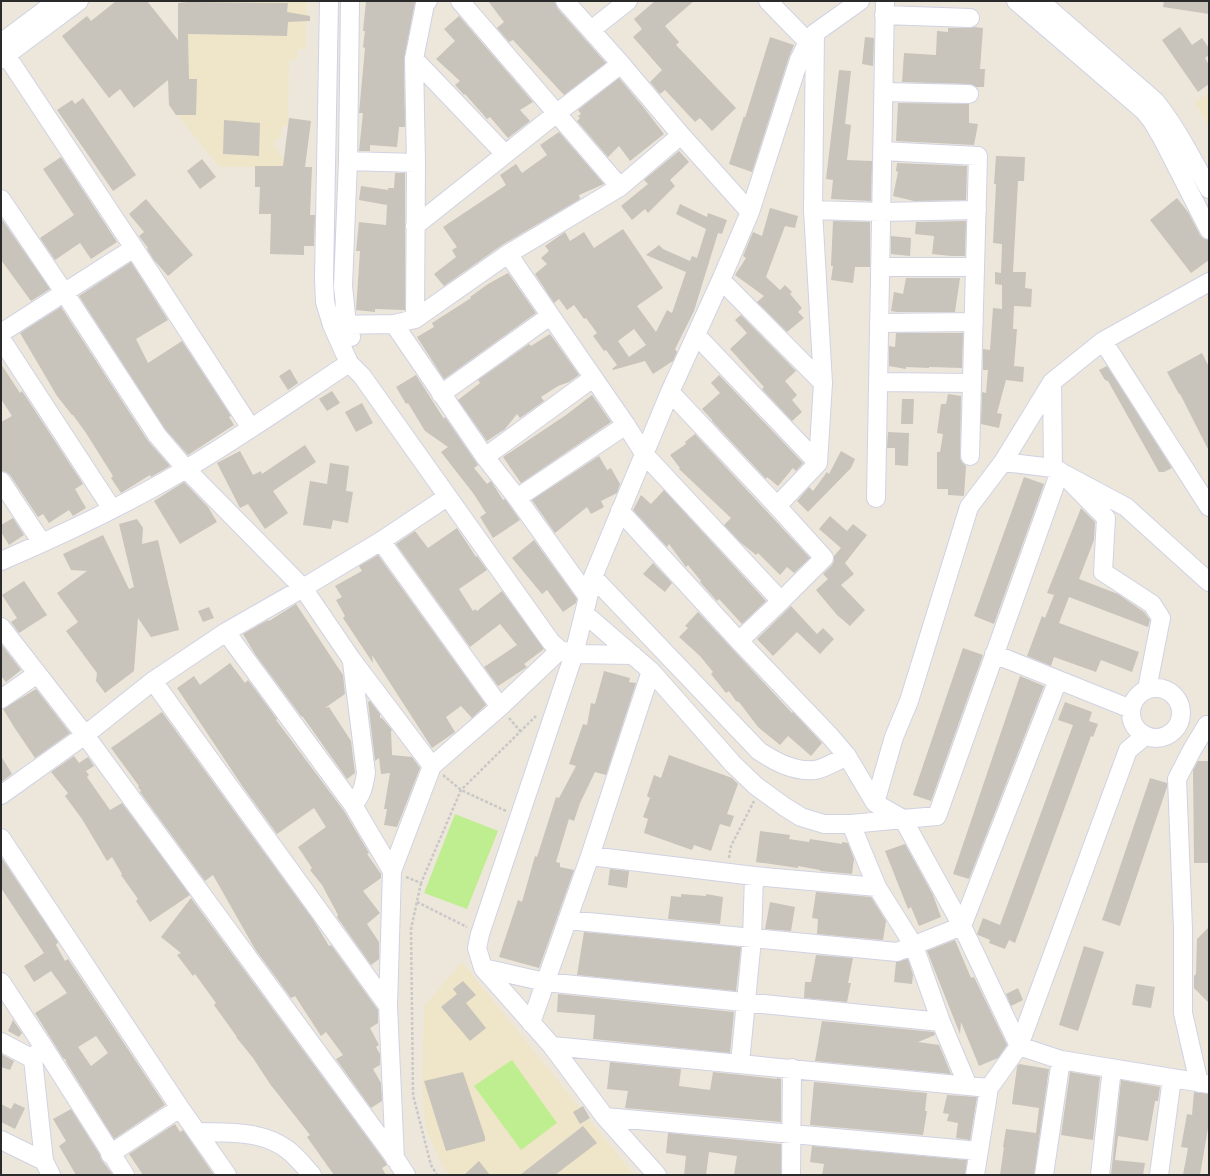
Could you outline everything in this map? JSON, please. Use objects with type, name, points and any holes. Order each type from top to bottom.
[{"type":"street","points":[[3,52],[57,1]]},
{"type":"street","points":[[3,52],[79,1]]},
{"type":"street","points":[[329,1],[324,279],[325,302],[340,325],[362,376]]},
{"type":"street","points":[[350,1],[348,160],[340,325],[349,363],[362,376],[551,642],[567,652],[633,655]]},
{"type":"street","points":[[415,320],[416,163],[414,59],[425,4],[428,1]]},
{"type":"street","points":[[460,1],[620,187]]},
{"type":"street","points":[[565,1],[750,212]]},
{"type":"street","points":[[591,30],[628,1]]},
{"type":"street","points":[[768,1],[812,38],[812,210],[823,383],[818,463],[777,506]]},
{"type":"street","points":[[657,1175],[605,1116],[552,1046],[484,968],[477,948],[480,934],[519,818],[567,652],[585,614],[593,577],[670,392],[750,212],[799,60],[812,38],[860,1]]},
{"type":"street","points":[[1016,1],[1144,111],[1162,138],[1209,230]]},
{"type":"street","points":[[1040,1],[1155,101],[1176,129],[1209,189]]},
{"type":"street","points":[[876,498],[885,8],[970,18]]},
{"type":"street","points":[[3,52],[134,248],[251,428]]},
{"type":"street","points":[[414,59],[505,154]]},
{"type":"street","points":[[415,226],[621,64]]},
{"type":"street","points":[[883,92],[969,94]]},
{"type":"street","points":[[340,325],[394,324],[415,320],[508,254],[620,187],[681,135]]},
{"type":"street","points":[[882,151],[978,156],[970,456]]},
{"type":"street","points":[[348,160],[416,163]]},
{"type":"street","points":[[1,199],[64,292],[157,435],[186,469],[303,588],[352,660],[432,766]]},
{"type":"street","points":[[812,210],[881,212],[977,210]]},
{"type":"street","points":[[1,333],[134,248]]},
{"type":"street","points":[[508,254],[645,455],[781,601]]},
{"type":"street","points":[[880,267],[975,267]]},
{"type":"street","points":[[721,280],[823,383]]},
{"type":"street","points":[[875,802],[894,737],[909,701],[969,507],[1003,462],[1052,382],[1103,341],[1209,282]]},
{"type":"street","points":[[441,394],[550,316]]},
{"type":"street","points":[[879,323],[974,322]]},
{"type":"street","points":[[394,324],[485,457],[517,498],[588,596]]},
{"type":"street","points":[[696,335],[818,463]]},
{"type":"street","points":[[1,339],[112,509]]},
{"type":"street","points":[[1103,341],[1209,507]]},
{"type":"street","points":[[1,561],[42,544],[112,509],[186,469],[349,363]]},
{"type":"street","points":[[485,457],[593,378]]},
{"type":"street","points":[[878,382],[972,383]]},
{"type":"street","points":[[585,614],[651,671],[733,764],[760,789],[801,817],[824,824],[851,824],[937,816],[1057,469],[1052,382]]},
{"type":"street","points":[[670,392],[824,558],[739,641]]},
{"type":"street","points":[[517,498],[626,425]]},
{"type":"street","points":[[1003,462],[1057,469],[1126,506],[1209,582]]},
{"type":"street","points":[[1057,469],[1106,518],[1103,572],[1152,604],[1161,618],[1147,689]]},
{"type":"street","points":[[1,481],[42,544]]},
{"type":"street","points":[[1,795],[84,735],[153,681],[226,632],[381,541],[447,496]]},
{"type":"street","points":[[620,511],[739,641],[830,736],[847,756],[875,802],[903,819],[962,926],[1019,1046],[1061,1060],[1204,1083],[1183,1013],[1183,929],[1177,779],[1192,750],[1207,725],[1209,725]]},
{"type":"street","points":[[381,541],[500,707]]},
{"type":"street","points":[[593,577],[759,751],[777,762],[795,769],[816,770],[847,756]]},
{"type":"street","points":[[1,627],[84,735],[394,1167],[406,1175]]},
{"type":"street","points":[[226,632],[353,805],[392,871]]},
{"type":"street","points":[[394,1167],[388,1006],[392,871],[432,766],[500,707],[567,652]]},
{"type":"street","points":[[994,654],[1131,708]]},
{"type":"street","points":[[352,660],[366,773],[364,786],[360,796],[353,805]]},
{"type":"street","points":[[531,1023],[590,856],[651,671]]},
{"type":"street","points":[[1,699],[37,674]]},
{"type":"street","points":[[567,920],[897,952],[962,926],[1058,680]]},
{"type":"street","points":[[153,681],[388,1006]]},
{"type":"street","points":[[1156,687],[1166,689],[1174,694],[1179,701],[1182,710],[1181,719],[1178,726],[1172,733],[1162,738],[1145,736],[1140,733],[1134,726],[1131,717],[1131,708],[1137,697],[1147,689],[1156,687]]},
{"type":"street","points":[[1178,726],[1192,750]]},
{"type":"street","points":[[975,1175],[989,1088],[1019,1046],[1128,750],[1145,736]]},
{"type":"street","points":[[851,824],[877,887],[914,946],[941,1022],[968,1086]]},
{"type":"street","points":[[1,838],[180,1108],[227,1175]]},
{"type":"street","points":[[590,856],[754,876],[877,887]]},
{"type":"street","points":[[740,1063],[752,939],[754,876]]},
{"type":"street","points":[[484,968],[545,982],[941,1022]]},
{"type":"street","points":[[1,982],[38,1052],[125,1175]]},
{"type":"street","points":[[1,1042],[38,1052]]},
{"type":"street","points":[[552,1046],[989,1088]]},
{"type":"street","points":[[38,1052],[48,1168]]},
{"type":"street","points":[[1044,1175],[1061,1060]]},
{"type":"street","points":[[791,1175],[792,1068]]},
{"type":"street","points":[[1100,1175],[1112,1068]]},
{"type":"street","points":[[1159,1175],[1172,1078]]},
{"type":"street","points":[[110,1154],[180,1108]]},
{"type":"street","points":[[605,1116],[979,1151]]},
{"type":"street","points":[[198,1132],[244,1133],[267,1139],[288,1150],[312,1175]]},
{"type":"street","points":[[1,1140],[48,1168]]},
{"type":"path","points":[[437,1175],[431,1165],[413,1095],[411,929],[421,883],[461,790],[541,711]]},
{"type":"path","points":[[432,766],[461,790],[519,818]]},
{"type":"path","points":[[728,873],[731,846],[760,789]]},
{"type":"path","points":[[392,871],[421,883]]},
{"type":"path","points":[[417,902],[480,934]]},
{"type":"shaded area","points":[[198,1],[307,1],[306,49],[297,49],[297,59],[289,60],[288,125],[282,126],[281,138],[275,139],[275,149],[279,150],[279,155],[283,156],[284,167],[219,167],[169,105],[168,46],[178,45],[178,3]]},
{"type":"shaded area","points":[[1209,92],[1209,127],[1195,103]]},
{"type":"shaded area","points":[[462,962],[634,1175],[449,1175],[439,1159],[427,1132],[424,1113],[422,1083],[424,1006]]},
{"type":"green space","points":[[455,814],[498,831],[467,909],[424,893]]},
{"type":"green space","points":[[512,1060],[557,1123],[521,1150],[474,1086]]},
{"type":"building","points":[[116,1],[147,1],[178,40],[178,3],[288,3],[287,12],[310,16],[310,21],[288,22],[287,36],[188,34],[189,79],[197,79],[196,115],[176,115],[169,105],[168,80],[134,108],[120,89],[109,98],[62,36],[87,16],[91,21]]},
{"type":"building","points":[[366,1],[415,2],[404,59],[405,127],[399,127],[397,147],[370,145],[370,151],[359,151],[363,113],[359,113],[365,48],[363,47],[365,31],[363,31]]},
{"type":"building","points":[[488,1],[555,1],[557,8],[606,63],[564,95],[513,40],[509,42],[497,28],[504,22]]},
{"type":"building","points":[[655,1],[694,1],[665,26],[679,42],[676,45],[736,108],[712,131],[700,118],[695,122],[665,90],[660,94],[650,82],[662,70],[633,37],[642,29],[634,19]]},
{"type":"building","points":[[1164,1],[1209,1],[1209,14],[1163,7]]},
{"type":"building","points":[[459,16],[533,102],[520,110],[530,121],[508,138],[490,117],[487,119],[465,94],[464,95],[455,85],[460,81],[436,59],[455,41],[444,29]]},
{"type":"building","points":[[1180,27],[1192,45],[1202,38],[1209,48],[1209,55],[1205,58],[1209,65],[1209,84],[1198,92],[1162,40]]},
{"type":"building","points":[[948,28],[983,28],[980,69],[985,69],[984,87],[976,87],[969,84],[902,82],[904,53],[936,55],[937,31],[948,32]]},
{"type":"building","points":[[770,37],[794,45],[752,172],[729,164]]},
{"type":"building","points":[[865,37],[874,38],[873,66],[862,64]]},
{"type":"building","points":[[839,70],[851,71],[845,124],[851,125],[847,160],[872,161],[871,201],[831,199],[833,180],[826,179]]},
{"type":"building","points":[[619,78],[664,134],[630,161],[619,146],[608,157],[577,121],[580,118],[578,116],[581,114],[578,110]]},
{"type":"building","points":[[83,98],[136,175],[113,191],[57,110],[72,100],[75,104]]},
{"type":"building","points":[[898,103],[969,104],[969,123],[978,124],[974,145],[896,141]]},
{"type":"building","points":[[289,118],[311,121],[305,167],[312,167],[310,215],[315,215],[314,246],[304,246],[304,255],[270,254],[271,214],[259,214],[260,187],[255,187],[255,166],[283,166]]},
{"type":"building","points":[[224,120],[260,123],[259,156],[223,154]]},
{"type":"building","points":[[559,132],[604,184],[579,195],[580,199],[502,245],[444,286],[434,274],[456,257],[452,250],[457,247],[443,227],[506,185],[500,175],[516,164],[522,173],[547,155],[540,145]]},
{"type":"building","points":[[679,151],[689,162],[670,180],[675,186],[648,213],[645,209],[632,220],[621,206],[648,184],[644,180]]},
{"type":"building","points":[[996,156],[1025,157],[1024,181],[1018,181],[1013,272],[1026,272],[1025,288],[1032,289],[1031,307],[1014,306],[1013,329],[1017,329],[1014,366],[1024,367],[1023,382],[1006,380],[997,413],[1002,414],[999,428],[981,424],[982,392],[986,393],[988,370],[983,370],[983,349],[990,350],[993,308],[1002,309],[1002,285],[995,284],[995,272],[1001,273],[1002,244],[993,243]]},
{"type":"building","points":[[61,157],[117,242],[91,259],[80,243],[55,260],[40,238],[74,215],[43,169]]},
{"type":"building","points":[[202,159],[216,177],[200,189],[187,171]]},
{"type":"building","points":[[897,163],[967,166],[966,200],[914,201],[893,196],[898,172],[896,171]]},
{"type":"building","points":[[395,173],[405,173],[405,310],[375,309],[375,312],[356,310],[360,251],[356,251],[359,222],[386,225],[387,205],[359,200],[361,186],[388,190],[388,188],[394,188]]},
{"type":"building","points":[[1177,198],[1188,212],[1200,235],[1204,239],[1209,240],[1209,260],[1191,273],[1150,220]]},
{"type":"building","points":[[146,199],[193,255],[168,276],[154,260],[147,249],[148,248],[139,236],[144,232],[129,214]]},
{"type":"building","points":[[680,204],[707,217],[708,213],[727,220],[722,234],[718,233],[694,311],[675,349],[677,352],[673,361],[653,374],[645,361],[613,370],[612,369],[617,365],[593,336],[597,333],[586,318],[584,319],[574,305],[567,310],[559,299],[554,303],[535,274],[547,264],[541,258],[549,251],[545,246],[565,232],[570,241],[584,232],[594,248],[623,229],[663,288],[637,306],[656,332],[667,310],[672,313],[686,272],[646,255],[659,245],[663,249],[690,261],[692,256],[697,258],[706,229],[676,214]],"holes":[[[634,329],[646,345],[629,357],[618,341]]]},
{"type":"building","points":[[770,208],[798,216],[795,228],[785,226],[766,277],[780,290],[785,285],[792,292],[790,294],[802,308],[798,312],[804,318],[787,332],[757,302],[764,296],[735,275],[746,258],[743,256],[753,232],[762,236]]},
{"type":"building","points":[[1,218],[50,289],[31,301],[1,260]]},
{"type":"building","points":[[833,221],[870,222],[870,267],[855,267],[853,283],[831,280],[833,266],[831,266]]},
{"type":"building","points":[[966,221],[965,256],[932,254],[934,236],[915,234],[916,222]]},
{"type":"building","points":[[891,236],[911,238],[910,256],[891,254]]},
{"type":"building","points":[[131,262],[168,320],[136,339],[148,363],[182,341],[231,416],[229,417],[234,425],[188,455],[165,429],[79,296]]},
{"type":"building","points":[[508,273],[536,313],[444,379],[417,337],[434,327],[432,323],[471,298],[470,297],[488,284]]},
{"type":"building","points":[[906,278],[960,278],[955,312],[891,311],[894,292],[903,294]]},
{"type":"building","points":[[61,307],[148,441],[170,466],[151,477],[150,475],[121,493],[111,478],[113,476],[86,433],[57,396],[20,333]]},
{"type":"building","points":[[741,315],[796,371],[785,381],[797,395],[792,400],[802,412],[792,421],[762,389],[764,387],[730,349],[747,333],[735,320]]},
{"type":"building","points":[[896,333],[963,333],[962,368],[906,367],[906,369],[889,366],[889,346],[895,347]]},
{"type":"building","points":[[550,334],[579,375],[541,397],[544,401],[520,418],[517,414],[505,429],[487,441],[458,400],[480,383],[478,380],[529,344],[531,346]]},
{"type":"building","points":[[1202,353],[1209,367],[1209,451],[1167,372]]},
{"type":"building","points":[[1,364],[20,393],[22,391],[83,484],[75,489],[86,508],[73,516],[69,510],[49,523],[43,514],[38,517],[10,475],[1,471],[1,422],[12,416],[1,399]]},
{"type":"building","points":[[1107,366],[1172,468],[1164,472],[1159,472],[1108,381],[1105,380],[1099,370]]},
{"type":"building","points":[[290,369],[298,383],[288,390],[279,376]]},
{"type":"building","points":[[416,375],[444,419],[445,417],[478,465],[474,468],[487,484],[491,481],[503,500],[505,499],[520,520],[493,538],[480,517],[486,513],[473,493],[441,452],[448,447],[425,431],[408,403],[406,404],[396,387]]},
{"type":"building","points":[[719,375],[803,463],[796,471],[793,468],[778,486],[767,477],[766,479],[702,409],[720,393],[711,383]]},
{"type":"building","points":[[332,391],[340,403],[327,411],[319,399]]},
{"type":"building","points":[[948,394],[961,396],[960,456],[961,461],[966,466],[964,496],[948,495],[948,489],[937,489],[937,452],[940,452],[943,434],[937,433],[941,404],[946,404]]},
{"type":"building","points":[[592,395],[611,422],[521,483],[503,457],[566,415]]},
{"type":"building","points":[[902,399],[914,399],[913,424],[901,424]]},
{"type":"building","points":[[362,403],[373,423],[356,432],[345,412]]},
{"type":"building","points":[[888,432],[909,433],[908,466],[895,465],[895,448],[887,448]]},
{"type":"building","points":[[695,434],[810,558],[794,573],[787,567],[780,575],[758,553],[756,555],[740,542],[724,525],[731,518],[679,469],[680,468],[670,455],[686,444],[685,442]]},
{"type":"building","points":[[305,445],[316,462],[273,491],[288,513],[265,529],[248,504],[240,508],[217,463],[240,451],[253,475],[261,471],[262,474]]},
{"type":"building","points":[[841,451],[855,459],[851,468],[808,512],[797,501],[809,487],[813,491],[827,472],[829,474]]},
{"type":"building","points":[[599,456],[607,470],[611,468],[620,484],[617,493],[601,501],[604,507],[591,514],[587,507],[555,533],[532,500]]},
{"type":"building","points":[[330,463],[349,466],[346,491],[353,492],[348,523],[333,520],[331,529],[303,525],[310,481],[327,484]]},
{"type":"building","points":[[1024,477],[1044,484],[994,624],[974,616]]},
{"type":"building","points":[[184,482],[208,507],[217,522],[180,544],[154,501]]},
{"type":"building","points":[[664,490],[766,601],[742,624],[719,599],[717,601],[700,582],[701,581],[688,565],[686,567],[669,544],[667,547],[633,510],[641,495],[651,504]]},
{"type":"building","points":[[1081,508],[1095,522],[1094,540],[1079,579],[1118,594],[1144,612],[1150,620],[1148,627],[1069,597],[1059,623],[1139,652],[1132,672],[1101,660],[1096,672],[1054,657],[1051,666],[1027,656],[1042,616],[1045,618],[1054,595],[1047,593]]},
{"type":"building","points":[[830,516],[847,531],[853,524],[867,535],[845,563],[854,574],[841,585],[865,610],[850,626],[837,615],[816,590],[828,579],[823,574],[832,565],[834,556],[841,548],[819,529]]},
{"type":"building","points":[[13,518],[24,535],[9,545],[1,532],[1,525]]},
{"type":"building","points":[[137,519],[143,528],[142,544],[158,540],[179,630],[151,637],[138,618],[134,671],[105,693],[96,681],[97,673],[66,631],[78,622],[57,593],[87,571],[71,570],[63,554],[103,535],[129,589],[134,587],[119,524]]},
{"type":"building","points":[[457,528],[476,557],[477,556],[487,570],[459,589],[473,611],[475,609],[477,611],[502,591],[544,649],[524,664],[527,667],[498,686],[484,667],[517,645],[500,624],[470,647],[396,544],[415,531],[428,548]]},
{"type":"building","points":[[534,540],[577,599],[576,603],[563,612],[547,590],[542,594],[512,558]]},
{"type":"building","points":[[378,555],[486,705],[472,718],[461,706],[446,717],[455,732],[432,748],[372,655],[373,663],[343,618],[345,616],[336,600],[342,597],[335,586],[362,571],[359,566]]},
{"type":"building","points":[[653,563],[672,583],[665,592],[643,574]]},
{"type":"building","points":[[24,581],[47,615],[19,633],[11,622],[17,618],[2,595]]},
{"type":"building","points":[[296,604],[343,675],[345,694],[325,708],[329,707],[351,741],[355,773],[347,779],[303,717],[255,654],[243,634],[268,620],[269,621]]},
{"type":"building","points":[[791,606],[817,634],[823,628],[834,639],[820,654],[797,632],[773,656],[757,639]]},
{"type":"building","points":[[209,607],[214,618],[203,622],[198,611]]},
{"type":"building","points":[[698,612],[822,743],[811,756],[788,736],[780,745],[758,727],[729,691],[726,693],[711,674],[713,672],[700,656],[679,637],[688,628],[685,626]]},
{"type":"building","points":[[1,644],[21,670],[6,682],[1,676]]},
{"type":"building","points":[[963,648],[983,655],[931,801],[913,795]]},
{"type":"building","points":[[230,663],[245,683],[248,680],[344,811],[369,853],[367,854],[381,874],[381,878],[363,891],[380,913],[367,924],[379,942],[379,959],[371,965],[337,917],[338,915],[322,885],[310,870],[312,868],[298,847],[326,827],[314,808],[277,834],[243,787],[177,688],[194,676],[200,685]]},
{"type":"building","points":[[604,671],[630,678],[629,682],[636,683],[606,775],[595,772],[580,803],[574,821],[569,819],[556,862],[560,863],[560,867],[574,870],[539,968],[499,957],[518,900],[522,902],[535,856],[537,857],[556,797],[559,798],[576,766],[569,764],[583,724],[587,725],[591,703],[595,704]]},
{"type":"building","points":[[1020,676],[1044,686],[969,879],[953,874]]},
{"type":"building","points":[[36,689],[70,733],[35,758],[3,709]]},
{"type":"building","points":[[370,701],[380,714],[380,718],[382,718],[392,730],[392,755],[412,757],[420,768],[397,827],[384,825],[387,809],[384,809],[390,773],[381,774],[379,758],[375,761],[368,702]]},
{"type":"building","points":[[1065,702],[1092,712],[1089,721],[1098,724],[1093,737],[1091,736],[1015,943],[1009,940],[1005,949],[989,943],[990,940],[977,934],[983,918],[1000,925],[1073,725],[1058,720]]},
{"type":"building","points":[[162,712],[314,921],[329,946],[331,945],[378,1010],[378,1023],[370,1028],[379,1045],[376,1047],[380,1054],[380,1065],[373,1069],[381,1083],[382,1101],[371,1108],[336,1059],[343,1055],[326,1032],[321,1036],[295,996],[291,998],[255,949],[213,875],[205,881],[140,792],[139,786],[111,748]]},
{"type":"building","points":[[669,755],[732,778],[738,784],[727,814],[734,816],[730,827],[720,824],[711,851],[694,845],[692,850],[644,833],[648,819],[643,817],[650,798],[647,796],[654,775],[661,778]]},
{"type":"building","points":[[1,756],[12,774],[1,782]]},
{"type":"building","points":[[74,756],[79,763],[88,757],[94,766],[86,771],[89,775],[87,777],[110,810],[122,803],[190,895],[150,922],[136,901],[138,899],[121,875],[122,874],[112,857],[107,861],[82,819],[65,796],[68,793],[51,772]]},
{"type":"building","points":[[1198,761],[1209,761],[1209,863],[1194,863],[1193,770]]},
{"type":"building","points":[[1150,778],[1167,783],[1167,787],[1120,926],[1102,920]]},
{"type":"building","points":[[760,831],[790,835],[789,839],[809,842],[810,839],[842,844],[842,842],[848,843],[854,859],[852,874],[820,871],[798,866],[798,868],[756,862]]},
{"type":"building","points":[[905,844],[933,895],[941,917],[919,926],[911,907],[908,909],[885,851]]},
{"type":"building","points":[[1,857],[58,942],[56,945],[65,961],[68,959],[165,1105],[114,1139],[66,1060],[63,1058],[35,1013],[67,993],[51,971],[34,982],[24,966],[44,953],[1,888]],"holes":[[[96,1036],[108,1053],[91,1066],[78,1047]]]},
{"type":"building","points":[[610,869],[629,871],[627,888],[608,885]]},
{"type":"building","points":[[816,892],[871,897],[886,921],[883,940],[817,934],[818,919],[812,918]]},
{"type":"building","points":[[681,894],[706,896],[706,894],[723,897],[720,924],[668,919],[671,896],[681,897]]},
{"type":"building","points":[[191,898],[386,1163],[387,1165],[382,1168],[386,1175],[334,1175],[307,1137],[310,1135],[236,1037],[214,1005],[216,1003],[195,974],[193,976],[177,955],[181,953],[161,937]]},
{"type":"building","points":[[770,902],[795,907],[791,931],[765,929]]},
{"type":"building","points":[[1209,927],[1209,1003],[1194,988],[1194,976],[1196,974],[1197,939]]},
{"type":"building","points":[[584,932],[741,947],[736,991],[577,975]]},
{"type":"building","points":[[955,940],[971,978],[974,977],[1007,1045],[998,1058],[979,1066],[961,1022],[960,1034],[927,951]]},
{"type":"building","points":[[1084,946],[1104,952],[1078,1031],[1059,1025]]},
{"type":"building","points":[[816,955],[853,958],[848,983],[851,983],[847,1002],[804,998],[805,982],[811,982]]},
{"type":"building","points":[[908,959],[913,975],[912,984],[894,982],[896,962]]},
{"type":"building","points":[[463,981],[476,995],[466,1003],[486,1028],[470,1041],[441,1007],[457,994],[453,989]]},
{"type":"building","points":[[1136,984],[1155,987],[1151,1008],[1132,1005]]},
{"type":"building","points":[[1018,988],[1023,1000],[1011,1006],[1006,994]]},
{"type":"building","points":[[558,994],[734,1012],[730,1053],[593,1039],[595,1015],[557,1012]]},
{"type":"building","points":[[13,1020],[22,1033],[19,1037],[8,1031]]},
{"type":"building","points":[[822,1021],[934,1032],[935,1035],[918,1042],[939,1045],[951,1074],[815,1061]]},
{"type":"building","points":[[1,1054],[14,1061],[10,1070],[1,1067]]},
{"type":"building","points":[[610,1062],[681,1069],[679,1086],[710,1090],[713,1072],[781,1079],[781,1122],[625,1108],[628,1091],[607,1089]]},
{"type":"building","points":[[1019,1064],[1049,1069],[1034,1175],[1000,1175],[1006,1129],[1036,1133],[1039,1108],[1012,1104],[1017,1067]]},
{"type":"building","points":[[463,1072],[485,1137],[485,1141],[446,1151],[424,1081]]},
{"type":"building","points":[[1070,1072],[1100,1077],[1093,1140],[1061,1135]]},
{"type":"building","points":[[1121,1080],[1160,1087],[1158,1101],[1155,1101],[1148,1141],[1118,1136],[1115,1160],[1145,1163],[1143,1175],[1111,1175]]},
{"type":"building","points":[[814,1082],[927,1093],[925,1111],[927,1111],[923,1135],[810,1125]]},
{"type":"building","points":[[1194,1092],[1209,1094],[1209,1122],[1200,1175],[1183,1175],[1188,1148],[1181,1147],[1187,1114],[1192,1115]]},
{"type":"building","points":[[947,1095],[977,1097],[970,1140],[956,1138],[958,1123],[947,1121],[949,1114],[943,1113]]},
{"type":"building","points":[[14,1103],[25,1108],[15,1129],[1,1122],[1,1104],[11,1109]]},
{"type":"building","points":[[583,1106],[590,1118],[580,1124],[573,1112]]},
{"type":"building","points":[[71,1109],[100,1155],[101,1159],[113,1175],[76,1175],[59,1146],[66,1141],[53,1119]]},
{"type":"building","points":[[175,1124],[180,1132],[183,1130],[214,1175],[143,1175],[129,1154]]},
{"type":"building","points":[[583,1126],[597,1143],[555,1175],[520,1175]]},
{"type":"building","points":[[668,1133],[781,1144],[781,1175],[734,1175],[737,1156],[709,1152],[706,1175],[684,1175],[686,1156],[666,1153]]},
{"type":"building","points":[[812,1146],[967,1160],[965,1175],[822,1175],[824,1164],[810,1162]]},
{"type":"building","points":[[479,1161],[490,1175],[464,1175]]}]
